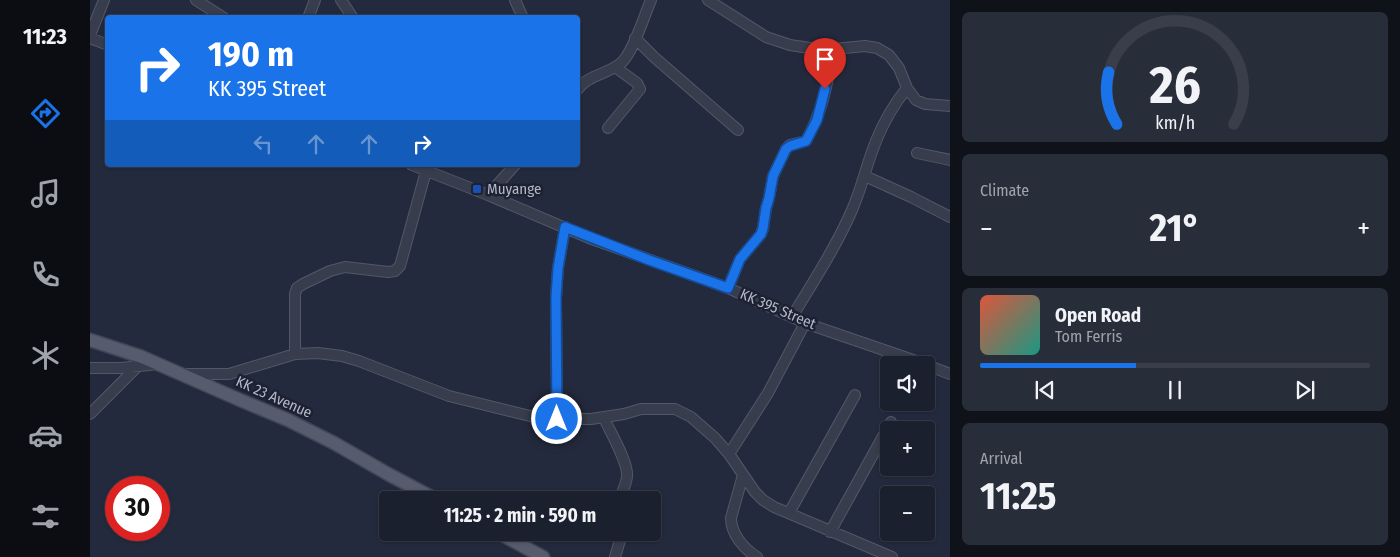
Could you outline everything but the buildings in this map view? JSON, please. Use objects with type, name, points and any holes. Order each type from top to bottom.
[{"type":"main road","name":"KK 23 Avenue","points":[[90,340],[142,357],[288,420],[334,442],[420,491]]},
{"type":"main road","points":[[513,541],[543,557]]},
{"type":"street","points":[[104,0],[90,37],[105,44]]},
{"type":"street","points":[[196,0],[219,15]]},
{"type":"street","points":[[309,15],[315,0]]},
{"type":"street","points":[[341,0],[351,15]]},
{"type":"street","points":[[515,0],[522,15]]},
{"type":"street","points":[[580,84],[622,62],[629,52],[651,0]]},
{"type":"street","points":[[708,0],[766,37],[790,45],[824,50],[865,46],[877,48],[889,55],[899,68],[907,88],[916,100],[925,104],[950,106]]},
{"type":"street","points":[[635,38],[738,130]]},
{"type":"street","points":[[728,288],[740,259],[761,234],[773,176],[786,149],[806,141],[817,120],[828,76],[832,49]]},
{"type":"street","points":[[608,128],[640,89],[637,83],[615,67]]},
{"type":"street","points":[[792,317],[848,218],[886,119],[895,103],[907,88]]},
{"type":"street","points":[[918,153],[950,160]]},
{"type":"street","name":"KK 395 Street","points":[[417,167],[631,253],[728,288],[792,317],[950,374]]},
{"type":"street","points":[[488,195],[513,167]]},
{"type":"street","points":[[295,354],[295,294],[297,288],[330,271],[345,266],[388,272],[400,266],[426,171]]},
{"type":"street","points":[[865,176],[911,196],[950,217]]},
{"type":"street","points":[[557,419],[556,297],[558,268],[565,227]]},
{"type":"street","points":[[729,454],[768,393],[805,322]]},
{"type":"street","points":[[181,374],[229,374],[295,354],[318,353],[342,356],[359,361],[449,396],[530,416],[557,419],[604,418],[641,409],[675,409],[691,417],[715,438],[729,454],[755,492],[774,508],[889,556]]},
{"type":"street","points":[[90,368],[121,368],[158,364]]},
{"type":"street","points":[[90,414],[137,367]]},
{"type":"street","points":[[789,513],[855,396]]},
{"type":"street","points":[[604,418],[626,469],[627,477],[622,491]]},
{"type":"street","points":[[830,532],[880,442]]},
{"type":"street","points":[[743,476],[731,523],[742,544],[757,557]]},
{"type":"street","points":[[615,557],[621,541]]},
{"type":"place","name":"Muyange","points":[[477,189]]},
{"type":"route","points":[[557,419],[556,297],[558,268],[565,227],[589,238],[728,288],[740,259],[761,234],[770,186],[786,149],[806,141],[817,120],[825,89]]}]
